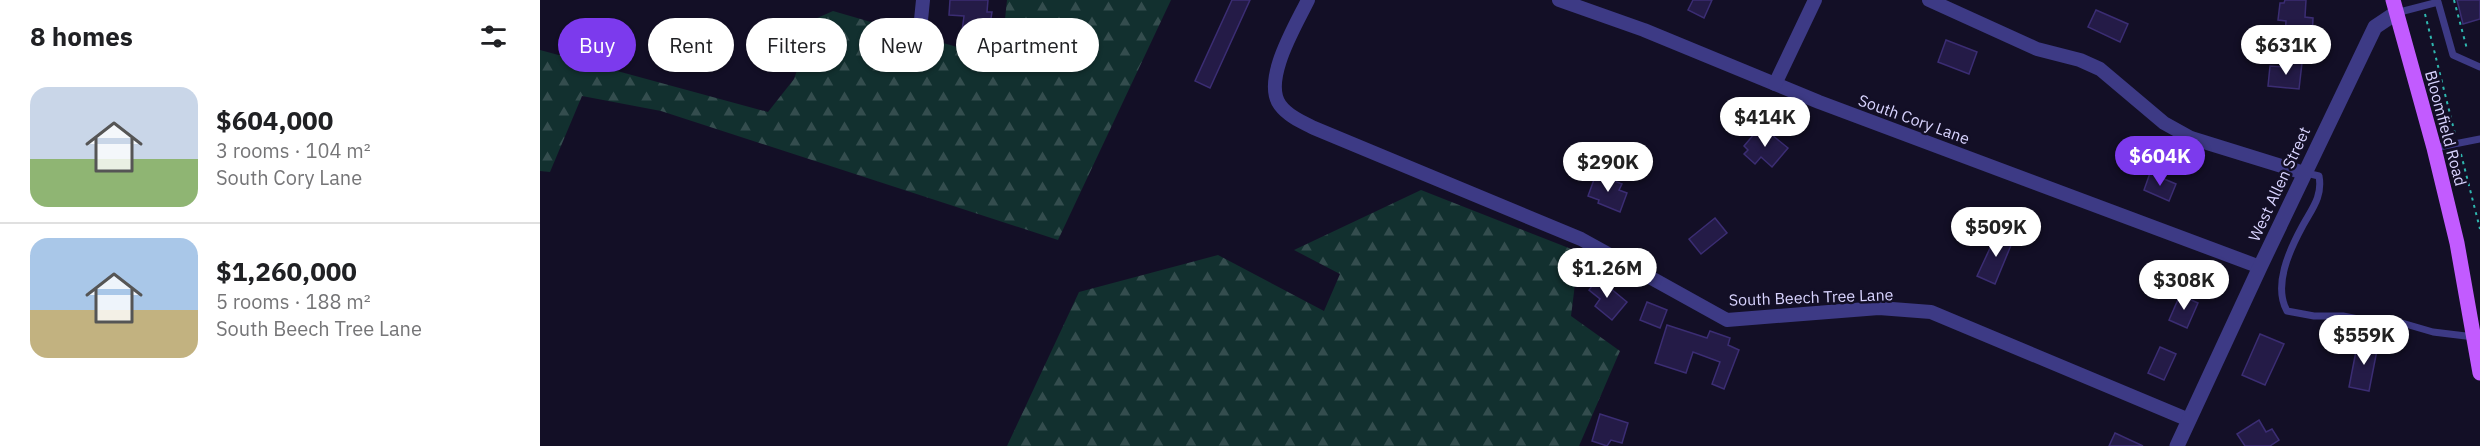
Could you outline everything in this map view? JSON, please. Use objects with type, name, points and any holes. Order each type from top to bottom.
[{"type":"main road","name":"Bloomfield Road","points":[[2394,6],[2434,148],[2457,243],[2480,371]]},
{"type":"street","points":[[921,18],[923,0]]},
{"type":"street","name":"South Beech Tree Lane","points":[[1308,0],[1275,73],[1274,92],[1279,104],[1295,118],[1581,239],[1727,320],[1879,308],[1931,312],[2189,420]]},
{"type":"street","name":"South Cory Lane","points":[[1559,0],[1644,30],[1775,84],[2260,267]]},
{"type":"street","points":[[1775,84],[1815,0]]},
{"type":"street","points":[[1929,0],[2037,49],[2079,60],[2100,69],[2164,123],[2191,138],[2304,173]]},
{"type":"street","name":"West Allen Street","points":[[2177,446],[2304,173],[2375,27],[2394,6]]},
{"type":"lane","points":[[2394,6],[2423,6],[2438,2],[2453,55],[2480,68]]},
{"type":"lane","points":[[2434,148],[2480,139]]},
{"type":"lane","points":[[2304,173],[2319,176],[2321,186],[2317,201],[2295,241],[2282,282],[2281,300],[2287,311],[2313,316],[2343,316],[2368,321],[2402,323],[2433,332],[2474,337]]},
{"type":"path","points":[[2454,0],[2471,63]]},
{"type":"path","points":[[2423,6],[2480,229]]},
{"type":"green space","points":[[1007,0],[1171,0],[1058,240],[661,111],[582,96],[550,172],[540,171],[540,50],[558,55],[558,72],[621,72],[768,112],[794,79],[796,72],[847,72],[847,18],[817,18],[833,11],[859,19],[859,72],[944,72],[944,43],[956,47],[956,72],[1099,72],[1099,18],[1005,18]]},
{"type":"green space","points":[[1421,190],[1579,252],[1571,316],[1620,351],[1579,446],[1007,446],[1079,292],[1218,255],[1324,311],[1340,274],[1294,250]]},
{"type":"building","points":[[950,0],[988,0],[987,12],[992,12],[991,18],[964,18],[964,16],[949,15]]},
{"type":"building","points":[[1232,0],[1250,0],[1210,88],[1195,81]]},
{"type":"building","points":[[1693,0],[1712,0],[1704,18],[1688,10]]},
{"type":"building","points":[[2285,0],[2306,0],[2305,17],[2313,18],[2312,39],[2285,37],[2286,21],[2278,20],[2280,3],[2284,3]]},
{"type":"building","points":[[2457,0],[2480,0],[2480,19],[2463,24]]},
{"type":"building","points":[[2096,10],[2128,24],[2120,42],[2088,27]]},
{"type":"building","points":[[1946,40],[1977,52],[1969,74],[1938,62]]},
{"type":"building","points":[[2284,61],[2302,63],[2299,89],[2268,86],[2270,66],[2283,67]]},
{"type":"building","points":[[1761,126],[1788,148],[1772,167],[1761,157],[1755,164],[1744,154],[1748,150],[1744,146]]},
{"type":"building","points":[[2150,173],[2176,184],[2169,201],[2144,190]]},
{"type":"building","points":[[1596,174],[1622,184],[1619,190],[1627,193],[1620,212],[1588,196]]},
{"type":"building","points":[[1715,218],[1727,233],[1701,254],[1689,239]]},
{"type":"building","points":[[1998,231],[2014,238],[1995,284],[1977,276]]},
{"type":"building","points":[[1598,278],[1627,302],[1612,320],[1595,306],[1600,299],[1589,290]]},
{"type":"building","points":[[2180,295],[2198,303],[2187,328],[2169,320]]},
{"type":"building","points":[[1647,302],[1667,310],[1660,328],[1640,320]]},
{"type":"building","points":[[1667,325],[1707,338],[1710,331],[1730,338],[1728,345],[1739,350],[1724,389],[1712,384],[1720,362],[1693,352],[1686,373],[1655,363]]},
{"type":"building","points":[[2260,334],[2284,344],[2265,385],[2242,375]]},
{"type":"building","points":[[2358,341],[2378,345],[2369,391],[2349,387]]},
{"type":"building","points":[[2160,347],[2176,354],[2164,380],[2148,373]]},
{"type":"building","points":[[1600,414],[1628,423],[1622,443],[1611,440],[1607,446],[1592,441]]},
{"type":"building","points":[[2259,420],[2266,432],[2272,429],[2279,440],[2270,446],[2245,446],[2237,434]]},
{"type":"building","points":[[2115,433],[2143,446],[2109,446]]}]
